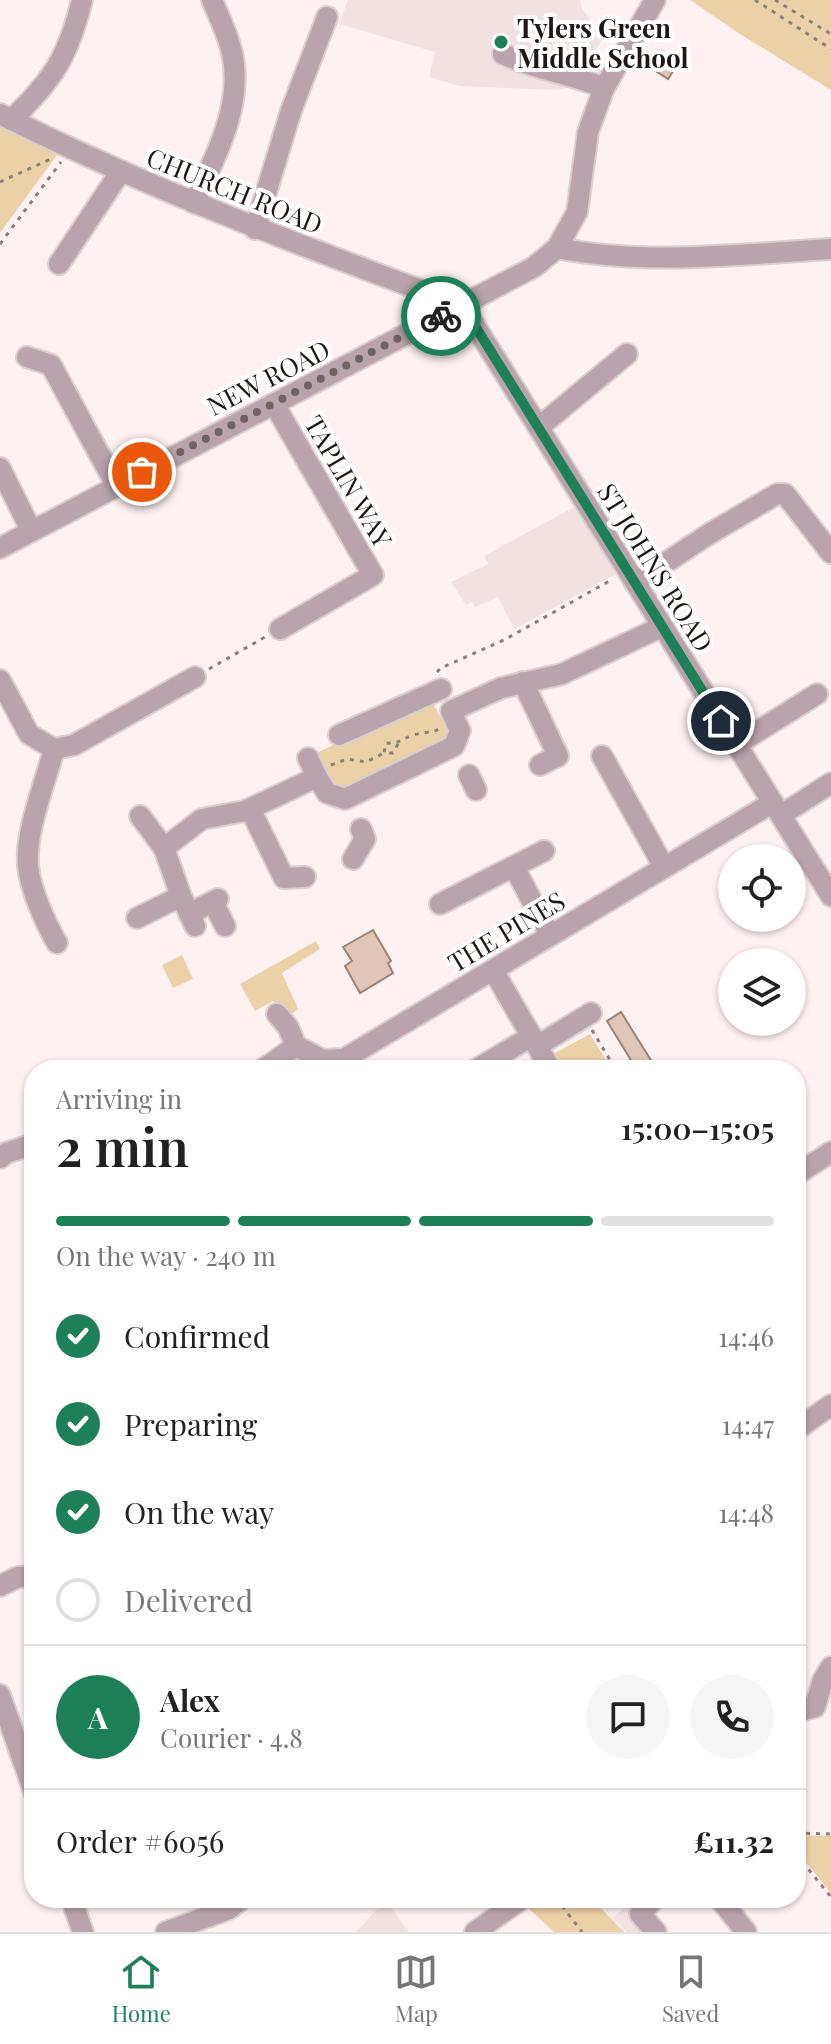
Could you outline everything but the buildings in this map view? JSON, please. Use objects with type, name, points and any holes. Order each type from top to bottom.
[{"type":"street","points":[[5,117],[53,76],[74,36],[82,0]]},
{"type":"street","points":[[194,203],[219,149],[234,91],[233,54],[212,0]]},
{"type":"street","points":[[655,0],[604,88],[588,132],[577,212],[557,248],[581,253],[659,257],[831,249]]},
{"type":"street","points":[[255,229],[291,111],[327,17]]},
{"type":"street","points":[[503,54],[529,67],[604,88]]},
{"type":"street","name":"CHURCH ROAD","points":[[5,117],[255,229],[429,293],[454,310]]},
{"type":"street","points":[[59,264],[121,171]]},
{"type":"street","name":"NEW ROAD","points":[[0,548],[534,267],[557,248]]},
{"type":"street","name":"ST JOHNS ROAD","points":[[454,310],[539,427],[831,896]]},
{"type":"street","points":[[539,427],[627,354]]},
{"type":"street","points":[[27,357],[51,365],[116,485]]},
{"type":"street","name":"TAPLIN WAY","points":[[274,404],[373,575],[280,629]]},
{"type":"street","points":[[0,468],[31,530]]},
{"type":"street","points":[[631,577],[777,494],[785,494],[831,553]]},
{"type":"street","points":[[454,716],[501,688],[562,674],[661,627]]},
{"type":"street","points":[[0,680],[29,734],[54,749],[74,745],[195,677]]},
{"type":"street","points":[[339,735],[437,682],[460,731],[465,769],[353,814]]},
{"type":"street","points":[[523,682],[558,756],[540,765]]},
{"type":"street","points":[[736,745],[817,694]]},
{"type":"street","points":[[54,749],[29,841],[28,868],[47,925],[57,943]]},
{"type":"street","points":[[602,756],[664,867]]},
{"type":"street","points":[[164,848],[202,819],[250,809],[313,768],[327,793],[353,814],[365,839],[353,859]]},
{"type":"street","name":"THE PINES","points":[[296,1046],[323,1060],[344,1059],[664,867],[831,783]]},
{"type":"street","points":[[250,809],[284,878],[305,877]]},
{"type":"street","points":[[140,816],[164,848],[188,912]]},
{"type":"street","points":[[440,904],[544,851]]},
{"type":"street","points":[[514,867],[550,935]]},
{"type":"street","points":[[137,918],[188,912],[216,901],[225,926]]},
{"type":"street","points":[[493,970],[545,1060]]},
{"type":"street","points":[[276,1060],[296,1046],[288,1027],[277,1014]]},
{"type":"street","points":[[496,1060],[587,1015]]},
{"type":"street","points":[[0,1158],[24,1147]]},
{"type":"street","points":[[806,1168],[831,1152]]},
{"type":"street","points":[[806,1423],[831,1405]]},
{"type":"street","points":[[0,1586],[24,1577]]},
{"type":"street","points":[[814,1711],[823,1680],[831,1667]]},
{"type":"street","points":[[0,1695],[7,1739],[24,1772]]},
{"type":"street","points":[[75,1908],[83,1932]]},
{"type":"street","points":[[166,1932],[230,1908]]},
{"type":"street","points":[[475,1932],[509,1908]]},
{"type":"street","points":[[646,1908],[640,1914],[656,1932]]},
{"type":"street","points":[[727,1908],[746,1932]]},
{"type":"path","points":[[755,0],[831,49]]},
{"type":"path","points":[[775,0],[831,34]]},
{"type":"path","points":[[0,182],[71,149]]},
{"type":"path","points":[[0,244],[71,149]]},
{"type":"path","points":[[437,682],[441,668],[631,577]]},
{"type":"path","points":[[195,677],[280,629]]},
{"type":"path","points":[[384,753],[386,743],[398,744],[415,735],[432,733],[454,716]]},
{"type":"path","points":[[313,768],[322,769],[347,759],[366,762],[384,753],[393,753],[398,744]]},
{"type":"path","points":[[587,1015],[611,1060]]},
{"type":"path","points":[[806,1833],[831,1834]]},
{"type":"path","points":[[806,1866],[831,1897]]},
{"type":"path","points":[[564,1908],[582,1932]]},
{"type":"shaded area","name":"Tylers Green Middle School","points":[[348,0],[580,0],[581,7],[597,30],[605,33],[579,85],[557,90],[459,86],[429,77],[435,52],[339,24]]},
{"type":"shaded area","points":[[690,0],[831,0],[831,90],[740,34]]},
{"type":"shaded area","points":[[0,125],[57,155],[0,233]]},
{"type":"shaded area","points":[[574,507],[616,574],[514,629],[498,597],[475,607],[472,602],[466,605],[451,582],[488,564],[484,556]]},
{"type":"shaded area","points":[[430,697],[449,734],[448,740],[344,790],[335,791],[314,758],[317,753]]},
{"type":"shaded area","points":[[316,941],[320,949],[282,973],[298,1009],[293,1013],[284,1013],[273,1001],[255,1011],[240,984]]},
{"type":"shaded area","points":[[182,955],[193,979],[173,988],[162,965]]},
{"type":"shaded area","points":[[590,1034],[606,1060],[559,1060],[555,1053]]},
{"type":"shaded area","points":[[806,1835],[831,1836],[831,1893],[806,1862]]},
{"type":"shaded area","points":[[378,1908],[391,1908],[409,1932],[356,1932]]},
{"type":"shaded area","points":[[528,1908],[601,1908],[624,1932],[554,1932]]},
{"type":"shaded area","points":[[624,1908],[647,1908],[646,1921],[659,1932],[627,1932],[613,1918]]},
{"type":"way so far","points":[[142,472],[441,316]]},
{"type":"place","name":"Tylers Green Middle School","points":[[501,42]]},
{"type":"route","points":[[441,316],[462,305],[721,721]]}]
